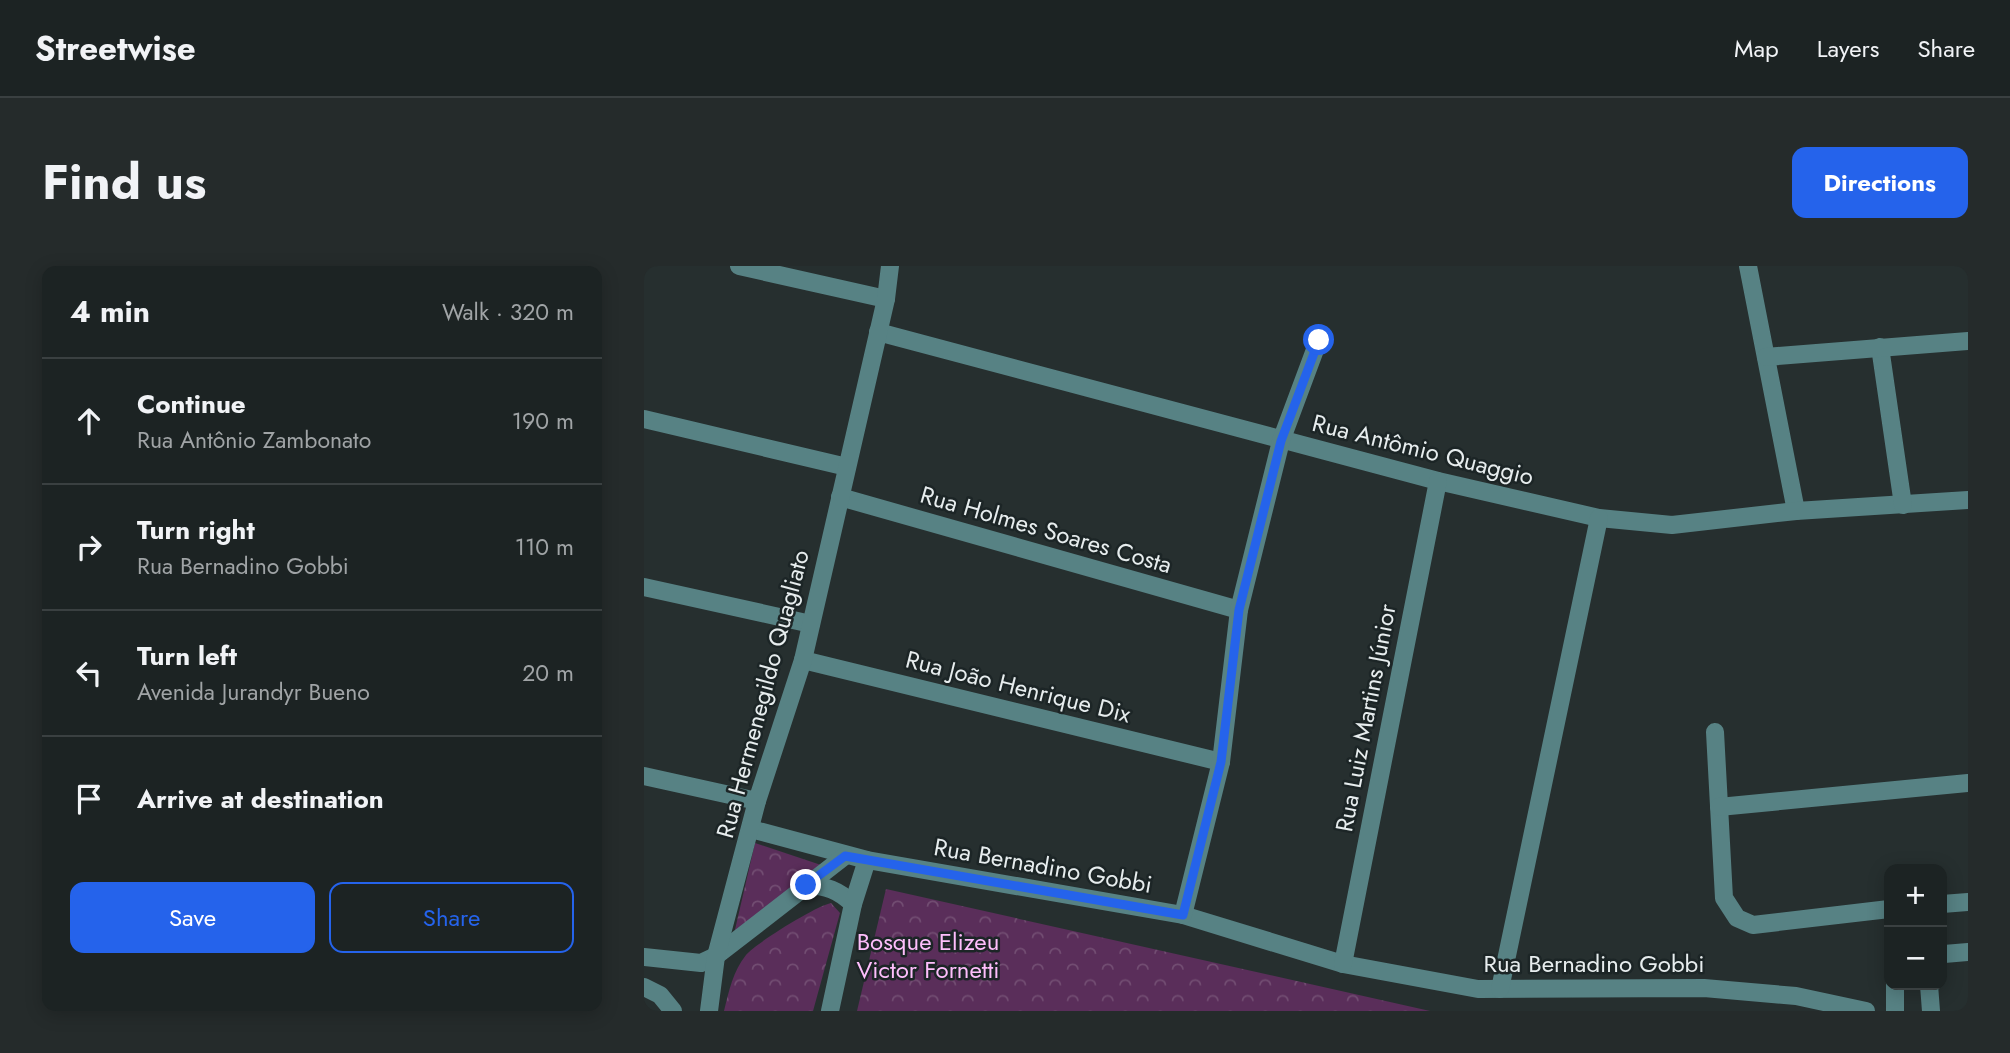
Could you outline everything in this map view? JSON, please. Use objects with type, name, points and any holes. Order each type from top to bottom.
[{"type":"street","points":[[739,266],[886,299]]},
{"type":"street","name":"Rua Hermenegildo Quagliato","points":[[709,1011],[716,956],[757,801],[803,660],[886,299],[890,266]]},
{"type":"street","points":[[1748,266],[1796,511]]},
{"type":"street","name":"Rua Antômio Quaggio","points":[[878,332],[1281,441],[1438,481],[1599,517],[1672,524],[1796,511],[1968,500]]},
{"type":"street","points":[[1183,915],[1221,762],[1239,610],[1281,441],[1319,340]]},
{"type":"street","points":[[1766,357],[1968,341]]},
{"type":"street","points":[[1880,347],[1903,505]]},
{"type":"street","points":[[644,419],[847,467]]},
{"type":"street","name":"Rua Luiz Martins Júnior","points":[[1343,964],[1438,481]]},
{"type":"street","name":"Rua Holmes Soares Costa","points":[[841,497],[1239,610]]},
{"type":"street","points":[[1500,989],[1599,517]]},
{"type":"street","points":[[644,587],[811,624]]},
{"type":"street","name":"Rua João Henrique Dix","points":[[803,660],[1221,762]]},
{"type":"street","points":[[1715,732],[1724,898],[1737,918],[1753,925],[1884,910]]},
{"type":"street","points":[[644,776],[757,801]]},
{"type":"street","points":[[1719,807],[1968,783]]},
{"type":"street","name":"Rua Bernadino Gobbi","points":[[751,829],[845,856],[1183,915],[1343,964],[1478,989],[1704,988],[1796,996],[1866,1011]]},
{"type":"street","points":[[644,957],[701,963],[716,956],[845,856]]},
{"type":"street","points":[[830,1011],[853,905],[867,860]]},
{"type":"street","points":[[806,885],[826,886],[842,894],[853,905]]},
{"type":"street","points":[[1947,904],[1968,902]]},
{"type":"street","points":[[1947,954],[1968,952]]},
{"type":"street","points":[[644,987],[660,995],[673,1011]]},
{"type":"street","points":[[1895,990],[1895,1011]]},
{"type":"street","points":[[1929,990],[1931,1011]]},
{"type":"green space","points":[[755,843],[821,865],[734,934]]},
{"type":"green space","name":"Bosque Elizeu Victor Fornetti","points":[[886,889],[1430,1011],[857,1011]]},
{"type":"green space","points":[[831,903],[840,913],[813,1011],[724,1011],[735,974],[746,955],[787,926]]},
{"type":"route","points":[[806,885],[845,856],[1183,915],[1221,762],[1239,610],[1281,441],[1319,340]]}]
